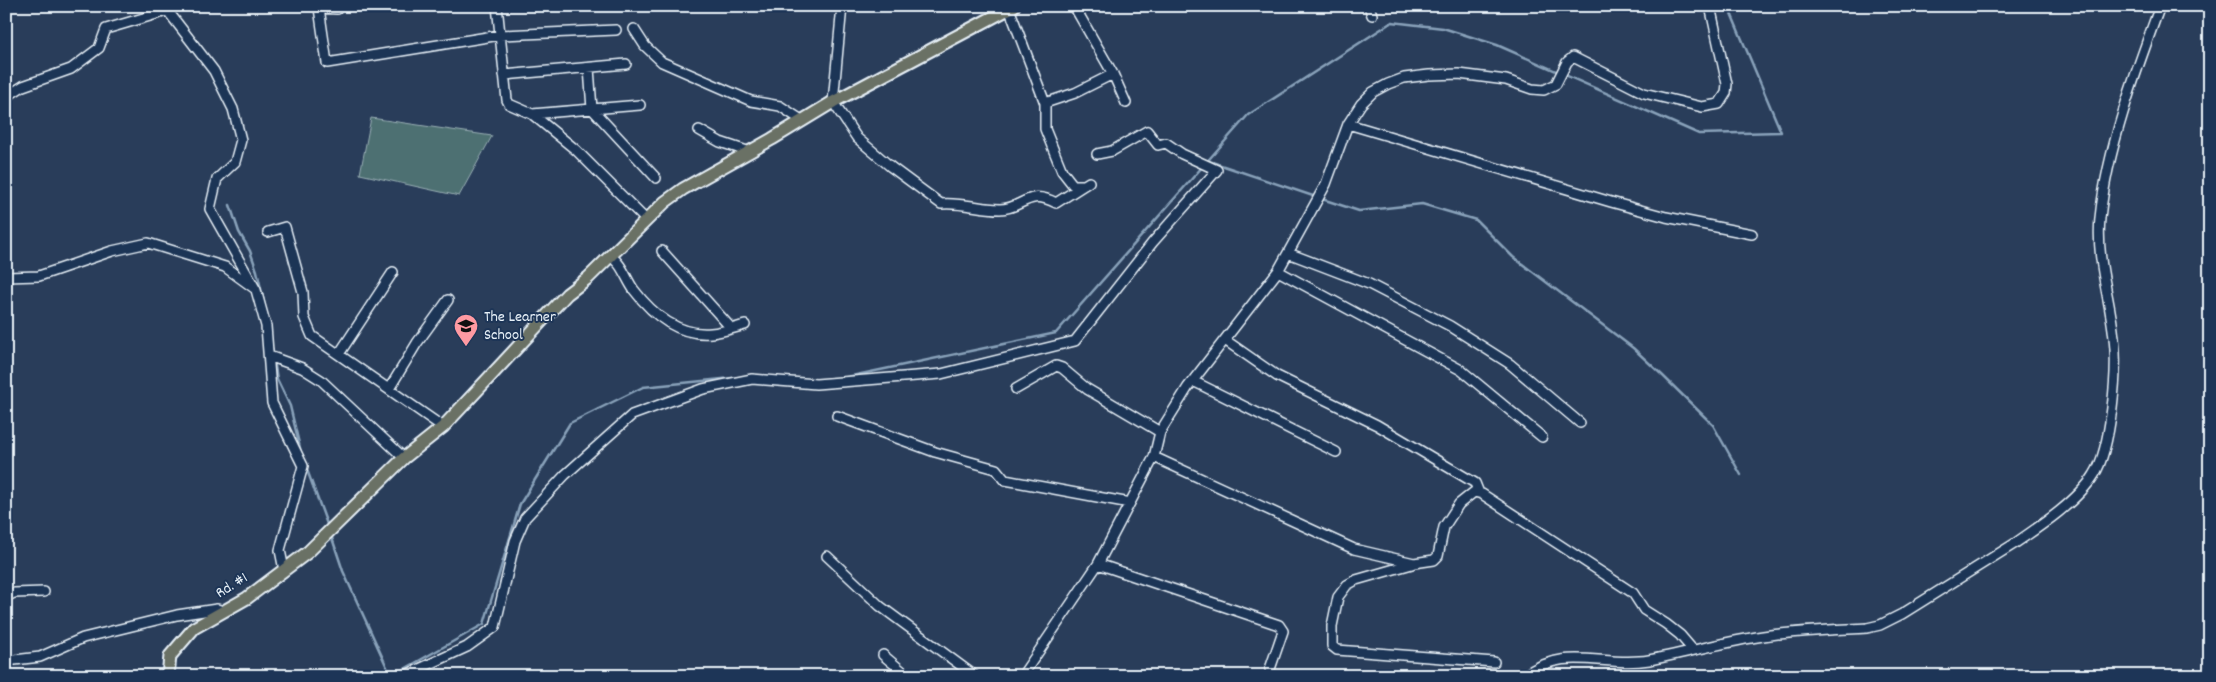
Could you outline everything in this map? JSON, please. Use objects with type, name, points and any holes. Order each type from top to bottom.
[{"type":"main road","name":"Rd. #1","points":[[168,676],[170,656],[194,628],[246,598],[284,570],[332,530],[404,458],[443,427],[567,294],[588,278],[665,202],[683,189],[750,152],[833,102],[1012,7]]},
{"type":"street","points":[[338,6],[336,9],[319,8],[327,63],[500,35],[616,30]]},
{"type":"street","points":[[497,6],[507,100],[515,107],[532,114],[576,150],[646,220]]},
{"type":"street","points":[[842,6],[833,102],[857,138],[891,168],[941,204],[957,202],[1002,210],[1030,199],[1044,196],[1056,203],[1086,183],[1073,185],[1062,171],[1045,129],[1045,104],[1012,7]]},
{"type":"street","points":[[1074,6],[1126,103]]},
{"type":"street","points":[[1022,676],[1098,564],[1154,458],[1160,432],[1193,381],[1278,271],[1326,184],[1348,124],[1361,104],[1373,92],[1404,78],[1459,74],[1506,80],[1532,90],[1544,90],[1556,84],[1567,62],[1573,57],[1644,93],[1702,107],[1719,104],[1726,94],[1727,84],[1710,6]]},
{"type":"street","points":[[1524,676],[1546,662],[1567,658],[1612,661],[1647,660],[1759,636],[1867,628],[1880,625],[1902,614],[2025,536],[2070,501],[2094,475],[2104,456],[2112,403],[2114,338],[2098,248],[2100,216],[2113,150],[2141,56],[2160,6]]},
{"type":"street","points":[[6,98],[23,86],[71,69],[99,48],[106,29],[166,8],[214,71],[233,109],[240,140],[235,162],[217,179],[210,209],[256,290],[266,326],[272,403],[303,466],[280,550],[284,570]]},
{"type":"street","points":[[634,29],[645,46],[662,62],[751,101],[780,106],[803,120]]},
{"type":"street","points":[[504,75],[626,64]]},
{"type":"street","points":[[589,68],[592,109],[656,178]]},
{"type":"street","points":[[1045,104],[1075,93],[1112,74]]},
{"type":"street","points":[[532,114],[640,104]]},
{"type":"street","points":[[1348,124],[1611,202],[1752,234]]},
{"type":"street","points":[[699,130],[720,142],[750,152]]},
{"type":"street","points":[[404,676],[467,647],[495,627],[515,541],[525,518],[565,475],[632,415],[703,389],[752,378],[816,384],[941,374],[1075,341],[1153,242],[1217,170],[1182,154],[1166,143],[1158,145],[1147,131],[1122,146],[1097,154]]},
{"type":"street","points":[[268,232],[285,227],[303,292],[304,317],[312,336],[443,427]]},
{"type":"street","points":[[6,276],[39,276],[112,251],[148,243],[225,267],[256,290]]},
{"type":"street","points":[[662,251],[731,328]]},
{"type":"street","points":[[1288,253],[1370,284],[1450,326],[1510,364],[1580,423]]},
{"type":"street","points":[[610,256],[620,265],[635,290],[646,303],[670,325],[700,334],[714,333],[745,325]]},
{"type":"street","points":[[1278,271],[1461,370],[1542,436]]},
{"type":"street","points":[[339,354],[393,272]]},
{"type":"street","points":[[389,389],[417,343],[448,300]]},
{"type":"street","points":[[1225,340],[1277,376],[1377,425],[1475,483],[1479,493]]},
{"type":"street","points":[[269,356],[302,368],[321,380],[365,419],[404,458]]},
{"type":"street","points":[[1016,389],[1056,366],[1062,368],[1087,389],[1160,432]]},
{"type":"street","points":[[1193,381],[1336,452]]},
{"type":"street","points":[[837,416],[935,452],[996,469],[1005,480],[1130,503]]},
{"type":"street","points":[[1154,458],[1354,549],[1414,564]]},
{"type":"street","points":[[1494,662],[1337,650],[1332,646],[1332,626],[1338,597],[1347,586],[1356,580],[1434,560],[1438,556],[1444,527],[1459,504],[1474,492],[1498,503],[1633,593],[1644,610],[1666,624],[1692,649]]},
{"type":"street","points":[[827,556],[880,606],[970,674]]},
{"type":"street","points":[[1098,564],[1280,625],[1283,631],[1270,669]]},
{"type":"street","points":[[6,597],[14,593],[44,592]]},
{"type":"street","points":[[6,661],[40,657],[83,638],[177,616],[217,609],[223,611]]},
{"type":"street","points":[[883,654],[908,676]]},
{"type":"green space","points":[[371,118],[492,136],[459,196],[360,174]]},
{"type":"waterway","points":[[842,378],[1056,333],[1248,115],[1392,22],[1443,28],[1497,45],[1699,134],[1781,132],[1728,6]]},
{"type":"waterway","points":[[1209,161],[1316,197]]},
{"type":"waterway","points":[[1322,199],[1359,211],[1422,204],[1476,220],[1513,257],[1633,348],[1662,375],[1713,425],[1741,475]]},
{"type":"waterway","points":[[230,205],[239,232],[250,251],[264,302]]},
{"type":"waterway","points":[[271,342],[273,354]]},
{"type":"waterway","points":[[274,360],[277,379],[290,406],[301,452]]},
{"type":"waterway","points":[[392,676],[484,624],[520,504],[570,423],[643,387],[742,377]]},
{"type":"waterway","points":[[306,467],[328,527]]},
{"type":"waterway","points":[[331,535],[343,571],[391,676]]},
{"type":"place","name":"The Learner School","points":[[466,347]]}]
